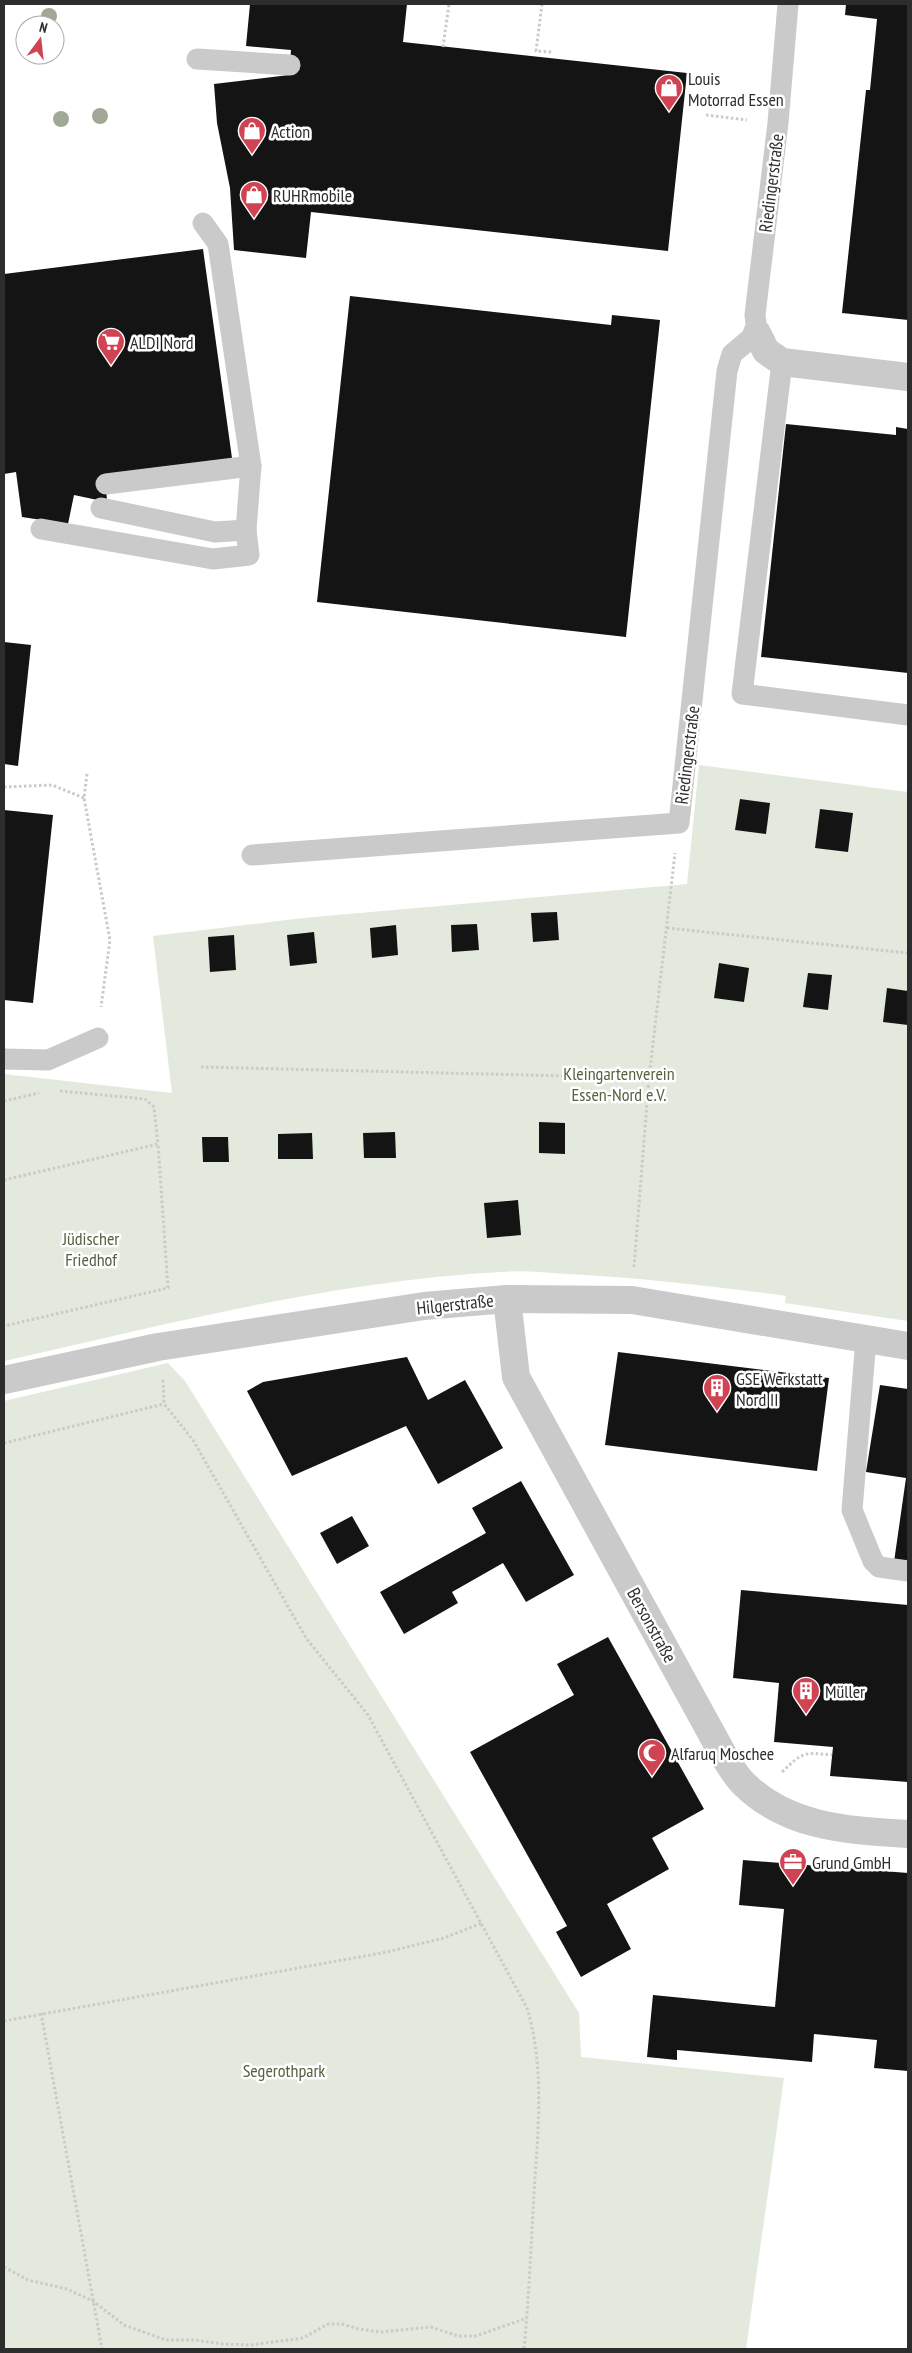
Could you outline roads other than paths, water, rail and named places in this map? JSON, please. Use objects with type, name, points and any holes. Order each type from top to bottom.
[{"type":"street","name":"Riedingerstraße","points":[[757,333],[766,351],[782,362]]},
{"type":"street","points":[[782,362],[908,377]]},
{"type":"street","name":"Hilgerstraße","points":[[4,1380],[158,1347],[424,1306],[506,1299],[632,1300],[908,1346]]},
{"type":"street","name":"Bersonstraße","points":[[506,1299],[516,1377],[725,1758],[742,1782],[770,1806],[812,1823],[840,1830],[908,1834]]},
{"type":"lane","name":"Riedingerstraße","points":[[252,855],[679,823],[727,372],[732,354],[757,333],[755,315],[778,124],[788,4]]},
{"type":"lane","points":[[197,59],[290,65]]},
{"type":"lane","points":[[41,529],[213,559],[249,555],[246,530],[251,466],[218,244],[203,223]]},
{"type":"lane","points":[[782,362],[742,694],[908,715]]},
{"type":"lane","points":[[106,484],[251,466]]},
{"type":"lane","points":[[101,508],[215,532],[246,530]]},
{"type":"lane","points":[[4,1059],[48,1060],[98,1038]]},
{"type":"lane","points":[[866,1339],[852,1510],[873,1561],[879,1567],[908,1571]]},
{"type":"place","name":"Louis Motorrad Essen","points":[[669,112]]},
{"type":"place","name":"Action","points":[[252,155]]},
{"type":"place","name":"RUHRmobile","points":[[254,219]]},
{"type":"place","name":"ALDI Nord","points":[[111,366]]},
{"type":"place","name":"GSE Werkstatt Nord II","points":[[717,1412]]},
{"type":"place","name":"Müller","points":[[806,1715]]},
{"type":"place","name":"Alfaruq Moschee","points":[[652,1777]]},
{"type":"place","name":"Grund GmbH","points":[[793,1886]]},
{"type":"park label","name":"Kleingartenverein Essen-Nord e.V.","points":[[619,1083]]},
{"type":"park label","name":"Jüdischer Friedhof","points":[[91,1248]]},
{"type":"park label","name":"Segerothpark","points":[[284,2070]]}]
